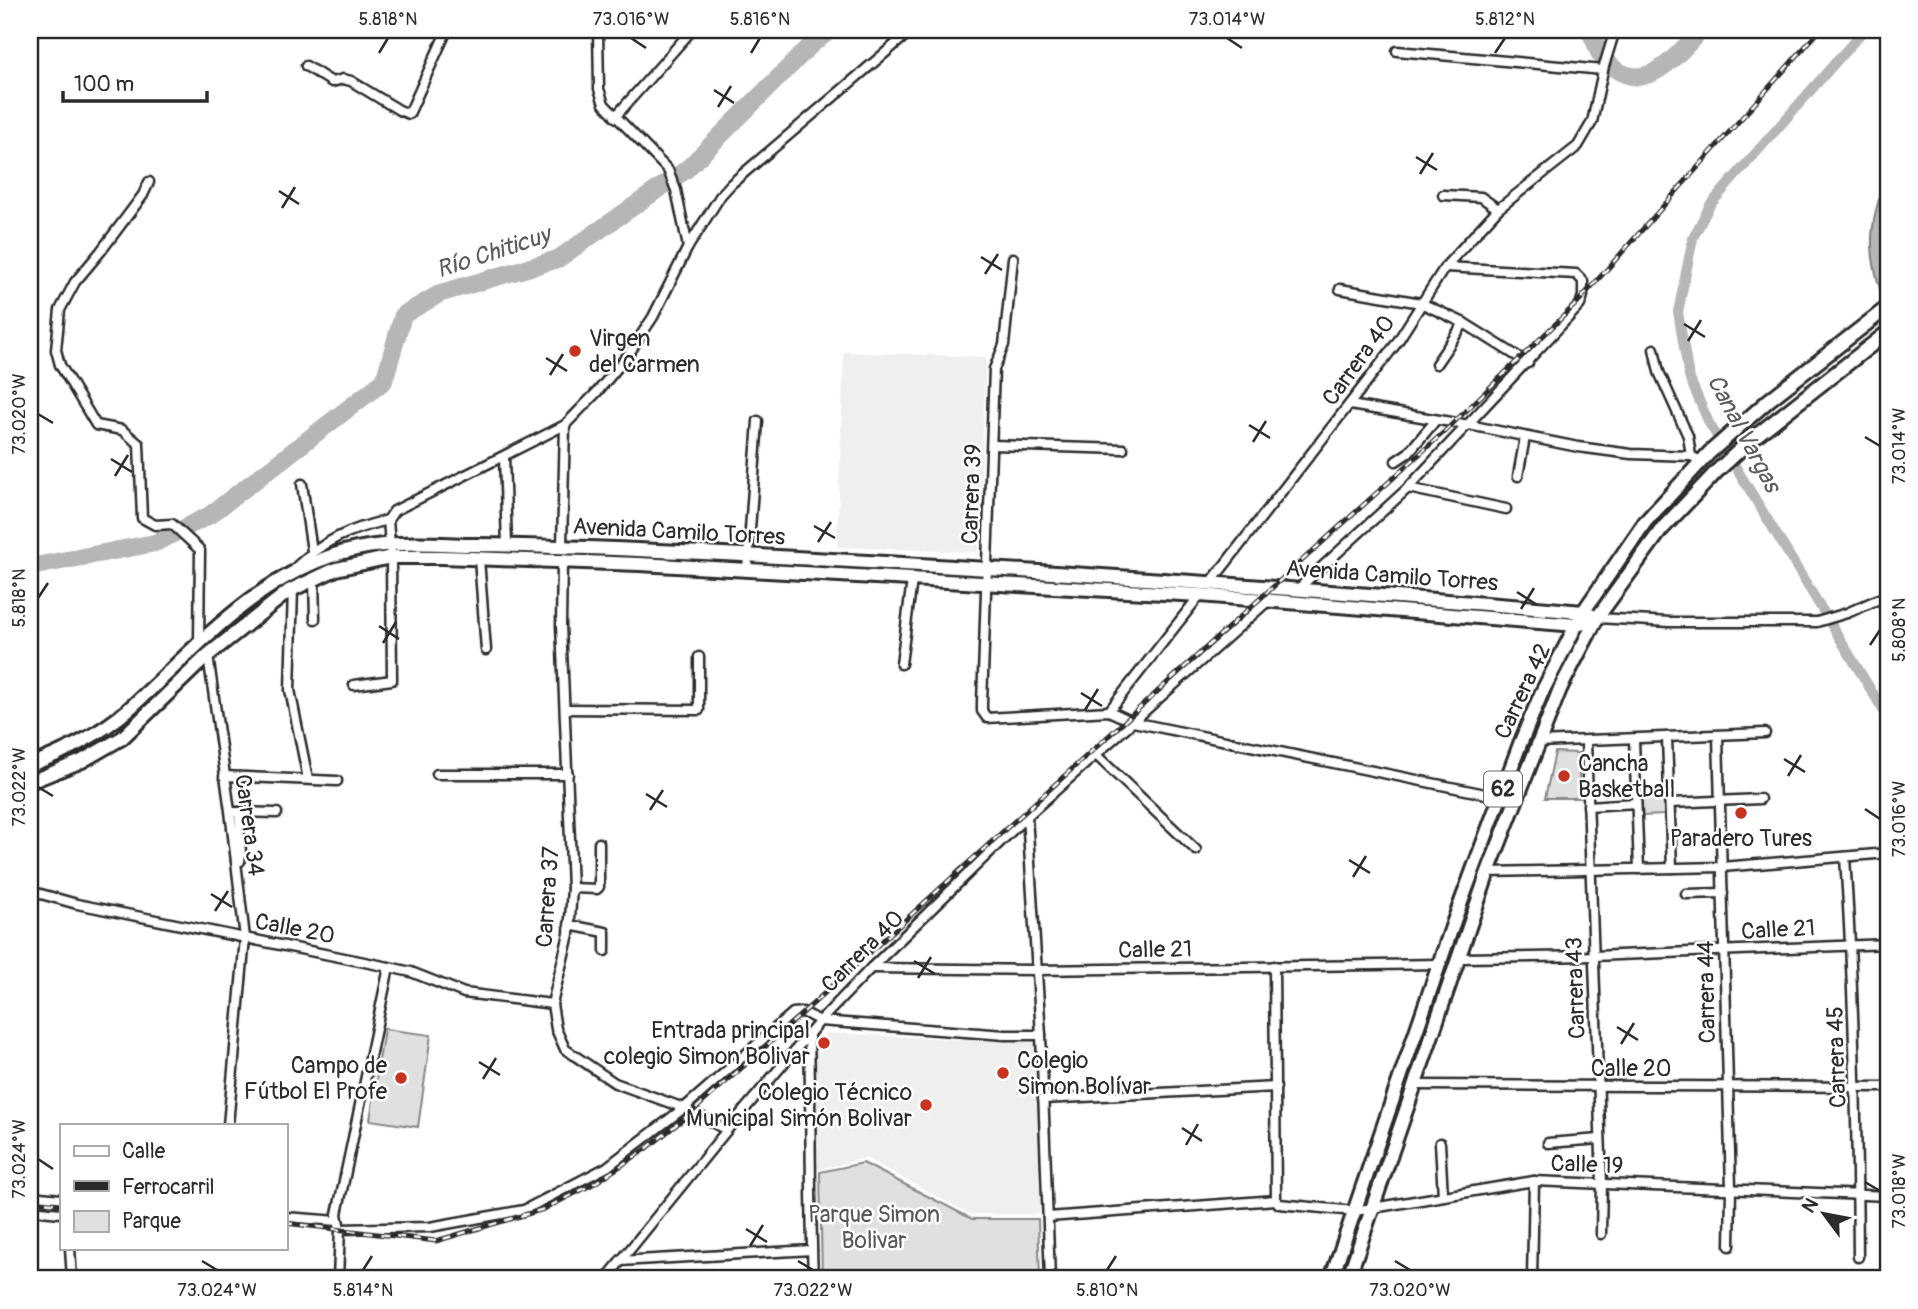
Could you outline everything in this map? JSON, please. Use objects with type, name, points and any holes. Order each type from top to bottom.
[{"type":"main road","name":"Carrera 42","points":[[1331,1279],[1500,797],[1541,694],[1583,612],[1645,522],[1700,457],[1888,307]]},
{"type":"main road","name":"Carrera 42","points":[[1348,1279],[1488,873],[1560,689],[1597,618],[1661,530],[1718,470],[1883,336]]},
{"type":"main road","name":"Avenida Camilo Torres","points":[[30,765],[62,753],[126,712],[199,642],[236,611],[289,575],[344,552],[562,545],[1299,588],[1583,612],[1597,618]]},
{"type":"main road","name":"Avenida Camilo Torres","points":[[30,782],[82,761],[122,738],[208,655],[292,589],[336,569],[391,551],[479,559],[747,570],[1200,595],[1577,625],[1597,618]]},
{"type":"street","points":[[306,66],[332,82],[343,79],[351,81],[409,114],[447,30]]},
{"type":"street","points":[[598,30],[599,89],[604,104],[668,170],[676,190],[688,247]]},
{"type":"street","points":[[615,117],[692,30]]},
{"type":"street","points":[[354,685],[393,680],[388,520],[394,511],[565,425],[628,355],[653,317],[688,247],[731,184],[912,30]]},
{"type":"street","name":"Carrera 40","points":[[1110,711],[1350,405],[1396,344],[1445,267],[1498,209],[1578,146],[1592,122],[1603,68],[1615,30]]},
{"type":"street","points":[[1396,51],[1603,68]]},
{"type":"street","points":[[149,182],[143,195],[75,282],[60,310],[55,350],[60,365],[96,425],[121,430],[139,444],[142,518],[155,525],[172,524],[200,550],[199,642]]},
{"type":"street","points":[[1443,195],[1481,197],[1498,209]]},
{"type":"street","name":"Carrera 39","points":[[1013,258],[1004,345],[994,369],[982,711],[987,718],[1110,711]]},
{"type":"street","points":[[1294,603],[1299,588],[1408,488],[1580,305],[1583,281],[1576,274],[1445,267]]},
{"type":"street","points":[[1340,289],[1421,303],[1464,323],[1528,363]]},
{"type":"street","points":[[1436,364],[1464,323]]},
{"type":"street","points":[[1654,349],[1659,372],[1700,457]]},
{"type":"street","points":[[1350,405],[1631,454],[1700,457]]},
{"type":"street","points":[[1396,461],[1408,453],[1436,419]]},
{"type":"street","points":[[747,570],[758,421]]},
{"type":"street","points":[[562,545],[565,425]]},
{"type":"street","points":[[1518,476],[1525,437]]},
{"type":"street","points":[[992,445],[1123,449]]},
{"type":"street","points":[[504,457],[507,545]]},
{"type":"street","points":[[302,484],[312,551]]},
{"type":"street","points":[[1408,488],[1506,509]]},
{"type":"street","points":[[289,575],[312,551],[359,527],[388,520]]},
{"type":"street","points":[[479,559],[486,650]]},
{"type":"street","name":"Carrera 37","points":[[562,562],[561,625],[572,888],[569,925],[552,1004],[556,1029],[565,1049],[615,1083],[684,1108],[727,1130]]},
{"type":"street","points":[[314,579],[315,619]]},
{"type":"street","points":[[901,664],[912,580]]},
{"type":"street","points":[[292,589],[290,690],[308,779]]},
{"type":"street","points":[[1597,618],[1670,622],[1817,622],[1888,595]]},
{"type":"street","name":"Carrera 40","points":[[684,1108],[793,1013],[803,1012],[820,1021],[1027,816],[1268,601]]},
{"type":"street","name":"Carrera 34","points":[[208,655],[224,776],[235,812],[236,861],[245,938],[228,1124]]},
{"type":"street","points":[[565,709],[699,710],[699,657]]},
{"type":"street","points":[[1110,711],[1133,722],[1500,797]]},
{"type":"street","points":[[1538,742],[1667,739],[1765,733]]},
{"type":"street","name":"Carrera 44","points":[[1718,736],[1731,1188],[1730,1246]]},
{"type":"street","points":[[1667,739],[1672,868]]},
{"type":"street","points":[[1634,740],[1639,869]]},
{"type":"street","name":"Carrera 43","points":[[1586,742],[1602,1183],[1601,1234]]},
{"type":"street","points":[[1096,755],[1196,850]]},
{"type":"street","points":[[437,774],[568,774]]},
{"type":"street","points":[[224,776],[337,781]]},
{"type":"street","points":[[1670,803],[1760,799]]},
{"type":"street","points":[[1588,806],[1636,803]]},
{"type":"street","points":[[235,812],[277,813]]},
{"type":"street","points":[[1027,816],[1041,1035],[1050,1279]]},
{"type":"street","points":[[572,888],[597,889],[599,844]]},
{"type":"street","points":[[1488,873],[1722,867],[1888,853]]},
{"type":"street","name":"Carrera 45","points":[[1845,857],[1856,1086],[1858,1257]]},
{"type":"street","name":"Calle 20","points":[[30,891],[78,904],[411,972],[464,993],[552,1004]]},
{"type":"street","points":[[1686,894],[1723,893]]},
{"type":"street","points":[[569,925],[605,932],[605,951]]},
{"type":"street","name":"Calle 21","points":[[1460,958],[1594,956],[1888,944]]},
{"type":"street","name":"Calle 21","points":[[871,968],[1037,970],[1440,964]]},
{"type":"street","points":[[1048,1217],[1276,1200],[1275,966]]},
{"type":"street","points":[[338,1279],[337,1214],[389,967]]},
{"type":"street","points":[[606,1279],[820,1021],[1005,1035],[1041,1035]]},
{"type":"street","points":[[809,1034],[809,1170],[814,1279]]},
{"type":"street","name":"Calle 20","points":[[1415,1085],[1888,1087]]},
{"type":"street","points":[[1043,1099],[1276,1087]]},
{"type":"street","points":[[287,1217],[339,1225],[430,1227],[524,1210],[607,1167],[684,1108]]},
{"type":"street","points":[[1548,1143],[1600,1139]]},
{"type":"street","points":[[1440,1143],[1443,1196]]},
{"type":"street","points":[[1532,1279],[1534,1181]]},
{"type":"street","name":"Calle 19","points":[[1276,1200],[1287,1206],[1355,1211],[1534,1181],[1888,1196]]},
{"type":"street","points":[[30,1196],[60,1199]]},
{"type":"street","points":[[30,1210],[60,1213]]},
{"type":"street","points":[[70,1250],[72,1279]]},
{"type":"street","points":[[620,1261],[812,1250]]},
{"type":"shaded area","points":[[1888,173],[1888,314],[1876,275],[1872,244],[1875,212]]},
{"type":"shaded area","points":[[844,352],[986,357],[978,552],[837,547]]},
{"type":"shaded area","name":"Colegio Técnico Municipal Simón Bolivar","points":[[827,1033],[1036,1043],[1040,1214],[970,1214],[866,1158],[816,1170],[814,1051]]},
{"type":"green space","name":"Cancha Basketball","points":[[1555,752],[1578,753],[1580,798],[1545,798]]},
{"type":"green space","points":[[1665,790],[1666,815],[1640,816],[1639,791]]},
{"type":"green space","name":"Campo de Fútbol El Profe","points":[[384,1029],[431,1035],[418,1127],[370,1120]]},
{"type":"green space","name":"Parque Simon Bolivar","points":[[863,1163],[972,1219],[1038,1219],[1040,1279],[822,1279],[820,1172]]},
{"type":"waterway","name":"Río Chiticuy","points":[[30,567],[155,543],[210,515],[384,381],[403,315],[441,293],[558,259],[687,169],[813,43],[830,30]]},
{"type":"waterway","name":"Río Chiticuy","points":[[1587,30],[1603,58],[1617,70],[1631,76],[1644,76],[1656,71],[1679,53],[1701,30]]},
{"type":"waterway","name":"Canal Vargas","points":[[1864,30],[1710,205],[1693,238],[1678,312],[1689,377],[1709,423],[1888,718]]},
{"type":"railway","points":[[287,1223],[436,1241],[544,1209],[595,1183],[646,1149],[774,1039],[1444,432],[1577,303],[1820,30]]},
{"type":"railway","points":[[30,1201],[60,1204]]},
{"type":"place","name":"Virgen del Carmen","points":[[575,351]]},
{"type":"place","name":"Cancha Basketball","points":[[1564,776]]},
{"type":"place","name":"Paradero Tures","points":[[1741,813]]},
{"type":"place","name":"Entrada principal colegio Simon Bolivar","points":[[824,1043]]},
{"type":"place","name":"Colegio Simon Bolívar","points":[[1003,1073]]},
{"type":"place","name":"Campo de Fútbol El Profe","points":[[401,1078]]},
{"type":"place","name":"Colegio Técnico Municipal Simón Bolivar","points":[[926,1105]]}]
